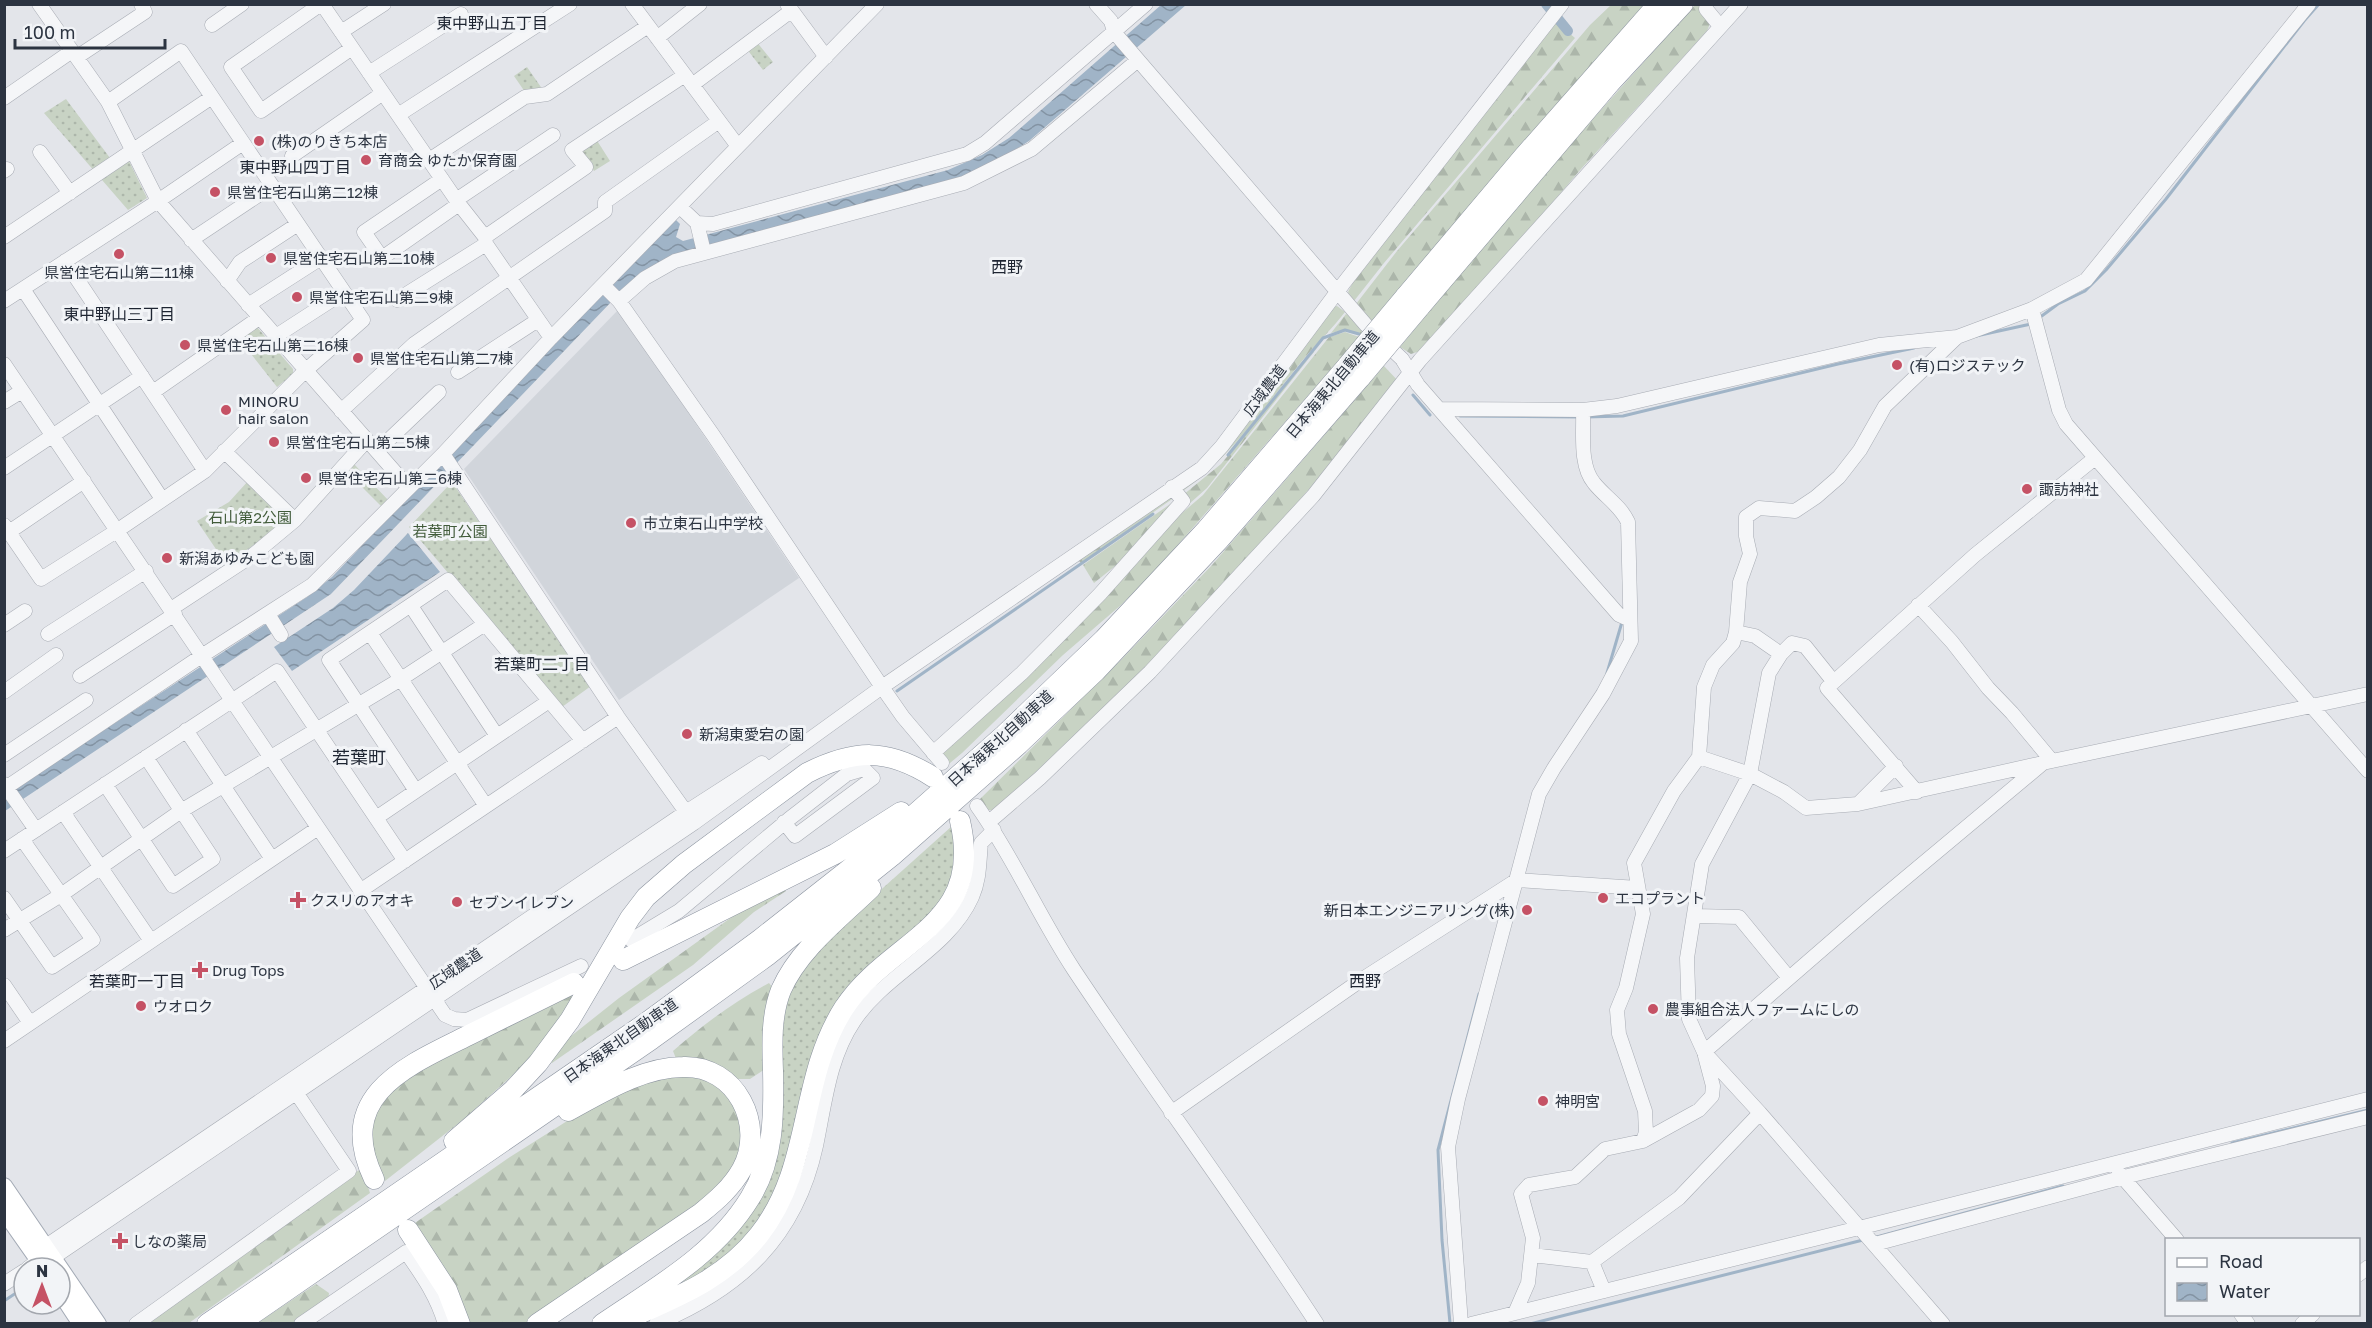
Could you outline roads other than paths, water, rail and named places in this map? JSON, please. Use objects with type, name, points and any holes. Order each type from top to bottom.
[{"type":"highway","name":"日本海東北自動車道","points":[[1412,303],[1524,156],[1658,4]]},
{"type":"highway","name":"日本海東北自動車道","points":[[238,1323],[314,1262],[643,1025],[819,894],[881,844],[1004,735],[1104,639],[1355,371],[1412,303],[1683,4]]},
{"type":"highway","name":"日本海東北自動車道","points":[[207,1323],[314,1262],[596,1079],[766,956],[892,856],[1019,744],[1156,609],[1284,467],[1355,371]]},
{"type":"highway","points":[[623,960],[796,874],[875,830],[907,808],[1048,684],[1104,639]]},
{"type":"highway","points":[[602,1323],[702,1255],[722,1237],[752,1196],[763,1170],[771,1139],[774,1018],[784,985],[803,954],[1019,744]]},
{"type":"highway","points":[[314,1262],[513,1090],[538,1063],[570,1020],[630,918],[658,885],[684,864],[807,773],[826,764],[849,756],[880,754],[905,761],[936,764]]},
{"type":"highway","points":[[617,1323],[675,1299],[719,1274],[739,1257],[773,1216],[794,1171],[813,1081],[832,1028],[862,986],[926,931],[943,914],[954,898],[962,880],[965,863],[965,842],[960,821]]},
{"type":"highway","points":[[374,1179],[366,1158],[363,1132],[370,1105],[385,1083],[412,1063],[578,974]]},
{"type":"highway","points":[[314,1262],[409,1216],[568,1110],[611,1089],[640,1076],[668,1068],[686,1066],[719,1076],[742,1100],[749,1117],[752,1135],[746,1161],[732,1184],[701,1213],[537,1323]]},
{"type":"highway","points":[[408,1230],[447,1290],[459,1323]]},
{"type":"main road","points":[[4,1186],[40,1256]]},
{"type":"main road","points":[[4,1211],[39,1256]]},
{"type":"main road","points":[[72,1294],[98,1323]]},
{"type":"main road","points":[[72,1310],[81,1323]]},
{"type":"street","points":[[39,4],[108,102],[158,201],[409,488]]},
{"type":"street","points":[[4,98],[145,12],[141,4]]},
{"type":"street","points":[[212,25],[242,4]]},
{"type":"street","points":[[352,48],[261,111],[231,67],[322,4],[551,338]]},
{"type":"street","points":[[341,32],[384,4]]},
{"type":"street","points":[[398,115],[570,4]]},
{"type":"street","points":[[632,4],[737,145]]},
{"type":"street","points":[[429,160],[525,97],[547,94],[700,4]]},
{"type":"street","points":[[36,830],[5,787],[312,585],[443,454],[551,338],[681,208],[737,145],[877,4]]},
{"type":"street","points":[[1096,4],[1111,21],[1116,35],[1366,326],[1402,359],[1418,385],[1619,615],[1630,620]]},
{"type":"street","points":[[698,229],[827,196],[967,154],[985,142],[1116,35],[1146,4]]},
{"type":"street","name":"広域農道","points":[[292,1087],[435,1000],[690,818],[1202,468],[1222,446],[1338,291],[1562,4]]},
{"type":"street","points":[[656,1323],[694,1307],[740,1277],[759,1260],[789,1219],[810,1169],[825,1095],[840,1045],[853,1021],[870,999],[937,942],[958,920],[976,885],[980,871],[981,843],[992,826],[1150,672],[1313,496],[1420,360],[1741,4]]},
{"type":"street","points":[[1439,409],[1583,410],[1617,406],[1879,345],[1957,337],[2032,309],[2086,280],[2309,4]]},
{"type":"street","points":[[397,300],[586,167],[572,150],[689,80],[789,8],[826,57]]},
{"type":"street","points":[[1706,9],[1720,26]]},
{"type":"street","points":[[369,73],[461,14]]},
{"type":"street","points":[[84,481],[7,529],[41,579],[205,471],[305,371],[363,320],[181,51],[108,102]]},
{"type":"street","points":[[618,300],[663,266],[704,251],[964,183],[1012,161],[1032,149],[1137,58]]},
{"type":"street","points":[[292,156],[383,93]]},
{"type":"street","points":[[4,237],[212,97]]},
{"type":"street","points":[[340,411],[414,344],[605,211],[605,202],[719,121]]},
{"type":"street","points":[[442,179],[364,231],[382,258],[553,135]]},
{"type":"street","points":[[4,301],[158,201],[243,142]]},
{"type":"street","points":[[40,152],[70,192]]},
{"type":"street","points":[[951,165],[962,181]]},
{"type":"street","points":[[191,240],[272,186]]},
{"type":"street","points":[[827,196],[840,214]]},
{"type":"street","points":[[681,208],[698,229],[704,251]]},
{"type":"street","points":[[227,281],[240,262],[298,224]]},
{"type":"street","points":[[248,305],[321,258]]},
{"type":"street","points":[[65,261],[205,471]]},
{"type":"street","points":[[605,286],[618,300],[713,435],[936,764],[1100,594],[1183,501],[1172,487]]},
{"type":"street","points":[[23,289],[162,500]]},
{"type":"street","points":[[276,336],[344,292]]},
{"type":"street","points":[[2032,309],[2059,410],[2066,424],[2367,771]]},
{"type":"street","points":[[153,392],[259,318]]},
{"type":"street","points":[[458,372],[538,320]]},
{"type":"street","points":[[1643,1141],[1646,1132],[1645,1111],[1619,1034],[1617,1010],[1626,988],[1642,914],[1634,863],[1674,791],[1699,757],[1704,687],[1713,665],[1733,643],[1736,632],[1740,582],[1750,554],[1746,536],[1746,517],[1759,508],[1795,511],[1816,497],[1839,477],[1860,450],[1885,406],[1957,337]]},
{"type":"street","points":[[4,364],[360,891],[449,1018],[467,1020],[578,974]]},
{"type":"street","points":[[4,468],[142,376]]},
{"type":"street","points":[[4,402],[22,391]]},
{"type":"street","points":[[377,452],[439,392]]},
{"type":"street","points":[[1461,1323],[1448,1147],[1458,1099],[1539,794],[1603,694],[1631,640],[1628,522],[1622,510],[1594,483],[1587,472],[1583,410]]},
{"type":"street","points":[[80,676],[253,555],[295,520],[367,440]]},
{"type":"street","points":[[224,451],[295,520]]},
{"type":"street","points":[[443,454],[618,717],[690,818]]},
{"type":"street","points":[[1917,792],[1827,688],[1976,555],[2094,458]]},
{"type":"street","points":[[48,634],[146,571]]},
{"type":"street","points":[[416,791],[329,660],[448,580],[583,741]]},
{"type":"street","points":[[411,606],[497,736]]},
{"type":"street","points":[[1918,606],[2012,713],[2047,762]]},
{"type":"street","points":[[4,625],[25,611]]},
{"type":"street","points":[[268,614],[281,635]]},
{"type":"street","points":[[4,930],[61,895],[181,811],[359,705],[484,624]]},
{"type":"street","points":[[1736,632],[1755,636],[1781,654]]},
{"type":"street","points":[[370,633],[486,806]]},
{"type":"street","points":[[1515,1313],[1528,1283],[1532,1255],[1533,1238],[1521,1194],[1529,1185],[1575,1177],[1605,1149],[1643,1141],[1699,1110],[1712,1095],[1713,1086],[1704,1052],[1689,1019],[1687,958],[1702,864],[1750,774],[1769,673],[1781,654],[1792,643],[1805,646],[1833,681]]},
{"type":"street","points":[[4,692],[56,655]]},
{"type":"street","points":[[4,851],[277,671],[405,861]]},
{"type":"street","points":[[1699,757],[1750,774],[1784,792],[1806,808],[1858,804],[2367,694]]},
{"type":"street","points":[[4,755],[86,700]]},
{"type":"street","points":[[376,818],[549,701]]},
{"type":"street","points":[[360,891],[618,717]]},
{"type":"street","points":[[186,730],[272,859]]},
{"type":"street","points":[[105,784],[173,886],[213,859],[146,757]]},
{"type":"street","points":[[1704,1052],[2047,762]]},
{"type":"street","points":[[1858,804],[1896,766]]},
{"type":"street","points":[[631,940],[679,911],[784,822],[847,774],[864,769],[873,778],[795,836],[784,822]]},
{"type":"street","points":[[977,806],[992,826],[1056,943],[1317,1323]]},
{"type":"street","points":[[63,812],[151,941]]},
{"type":"street","name":"広域農道","points":[[48,1256],[292,1087],[426,987],[690,818]]},
{"type":"street","points":[[4,1041],[318,828]]},
{"type":"street","points":[[4,898],[52,967],[93,940],[22,839]]},
{"type":"street","points":[[1171,1113],[1361,980],[1516,880],[1638,888]]},
{"type":"street","points":[[1694,916],[1739,917],[1789,978]]},
{"type":"street","points":[[4,984],[30,1023]]},
{"type":"street","points":[[1704,1052],[1943,1323]]},
{"type":"street","points":[[136,1323],[349,1171],[292,1087]]},
{"type":"street","points":[[1471,1323],[2108,1164],[2365,1104]]},
{"type":"street","points":[[1532,1255],[1592,1262],[1679,1198],[1760,1113]]},
{"type":"street","points":[[1875,1244],[2124,1177],[2367,1117]]},
{"type":"street","points":[[2108,1164],[2124,1177],[2176,1238]]},
{"type":"street","points":[[301,1323],[406,1252],[429,1286],[441,1308],[445,1323]]},
{"type":"street","points":[[1592,1262],[1604,1291]]},
{"type":"water","points":[[1161,5],[1186,5],[1029,141],[1007,155],[955,181],[681,255],[613,300],[331,594],[5,811],[5,795],[307,597],[332,577],[604,292],[676,220],[680,224],[676,237],[683,241],[948,170],[982,155],[1009,138]]},
{"type":"water","points":[[408,533],[440,572],[292,671],[274,647],[333,608],[354,590]]},
{"type":"waterway","points":[[1546,4],[1568,31]]},
{"type":"waterway","points":[[2039,318],[2058,304],[2085,291],[2106,270],[2166,199],[2319,4]]},
{"type":"waterway","points":[[1976,336],[2031,324]]},
{"type":"waterway","points":[[1228,455],[1323,338],[1345,330],[1359,334]]},
{"type":"waterway","points":[[1586,417],[1623,416],[1914,348]]},
{"type":"waterway","points":[[1413,395],[1430,415]]},
{"type":"waterway","points":[[1460,416],[1579,417]]},
{"type":"waterway","points":[[897,691],[1153,514]]},
{"type":"waterway","points":[[1607,673],[1622,622]]},
{"type":"waterway","points":[[1450,1323],[1442,1240],[1438,1150],[1479,994]]},
{"type":"waterway","points":[[2232,1143],[2368,1110]]},
{"type":"waterway","points":[[1873,1238],[2063,1186]]},
{"type":"waterway","points":[[1530,1324],[1863,1240]]},
{"type":"waterway","points":[[4,1301],[12,1296]]},
{"type":"place","name":"(株)のりきち本店","points":[[259,141]]},
{"type":"place","name":"育商会 ゆたか保育園","points":[[366,160]]},
{"type":"place","name":"県営住宅石山第二12棟","points":[[215,192]]},
{"type":"place","name":"県営住宅石山第二11棟","points":[[119,254]]},
{"type":"place","name":"県営住宅石山第二10棟","points":[[271,258]]},
{"type":"place","name":"県営住宅石山第二9棟","points":[[297,297]]},
{"type":"place","name":"県営住宅石山第二16棟","points":[[185,345]]},
{"type":"place","name":"県営住宅石山第二7棟","points":[[358,358]]},
{"type":"place","name":"(有)ロジステック","points":[[1897,365]]},
{"type":"place","name":"MINORU hair salon","points":[[226,410]]},
{"type":"place","name":"県営住宅石山第二5棟","points":[[274,442]]},
{"type":"place","name":"県営住宅石山第二6棟","points":[[306,478]]},
{"type":"place","name":"諏訪神社","points":[[2027,489]]},
{"type":"place","name":"市立東石山中学校","points":[[631,523]]},
{"type":"place","name":"新潟あゆみこども園","points":[[167,558]]},
{"type":"place","name":"新潟東愛宕の園","points":[[687,734]]},
{"type":"place","name":"エコプラント","points":[[1603,898]]},
{"type":"place","name":"クスリのアオキ","points":[[298,900]]},
{"type":"place","name":"セブンイレブン","points":[[457,902]]},
{"type":"place","name":"新日本エンジニアリング(株)","points":[[1527,910]]},
{"type":"place","name":"Drug Tops","points":[[200,970]]},
{"type":"place","name":"ウオロク","points":[[141,1006]]},
{"type":"place","name":"農事組合法人ファームにしの","points":[[1653,1009]]},
{"type":"place","name":"神明宮","points":[[1543,1101]]},
{"type":"place","name":"しなの薬局","points":[[120,1241]]},
{"type":"district","name":"東中野山五丁目","points":[[492,23]]},
{"type":"district","name":"東中野山四丁目","points":[[295,167]]},
{"type":"district","name":"西野","points":[[1007,267]]},
{"type":"district","name":"東中野山三丁目","points":[[119,314]]},
{"type":"district","name":"若葉町二丁目","points":[[542,664]]},
{"type":"district","name":"若葉町","points":[[359,757]]},
{"type":"district","name":"若葉町一丁目","points":[[137,981]]},
{"type":"district","name":"西野","points":[[1365,981]]},
{"type":"park label","name":"石山第2公園","points":[[250,517]]},
{"type":"park label","name":"若葉町公園","points":[[450,531]]}]
